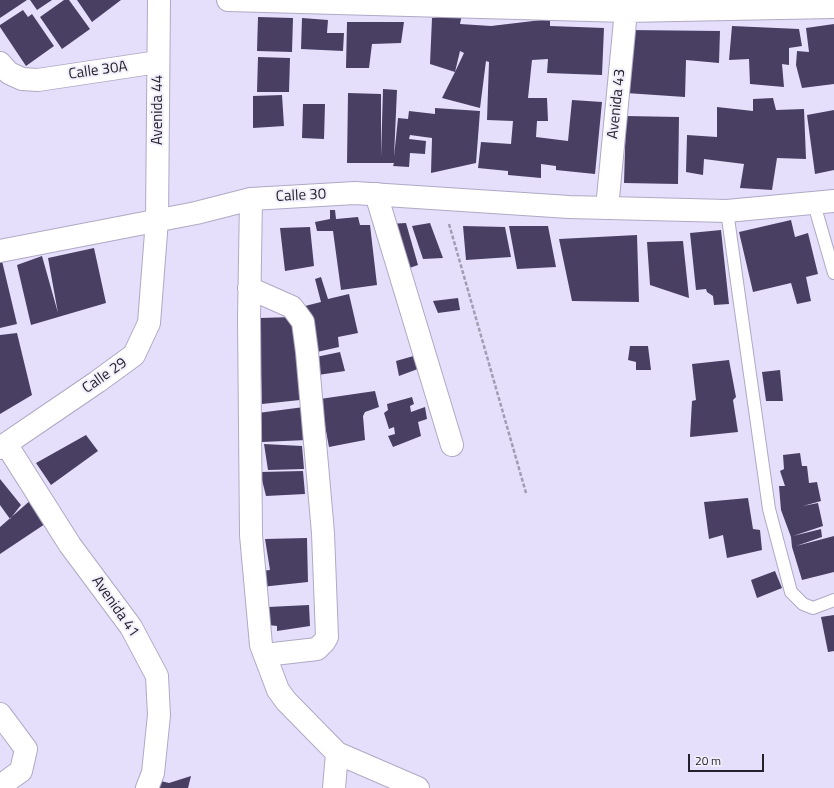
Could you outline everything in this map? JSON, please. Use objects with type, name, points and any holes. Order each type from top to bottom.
[{"type":"street","name":"Avenida 44","points":[[157,220],[158,0]]},
{"type":"street","points":[[228,0],[834,7]]},
{"type":"street","name":"Avenida 43","points":[[607,208],[627,5]]},
{"type":"street","name":"Calle 30A","points":[[0,63],[9,73],[22,79],[38,80],[158,62]]},
{"type":"street","name":"Calle 30","points":[[0,251],[196,213],[251,199],[356,193],[569,207],[727,211],[824,202]]},
{"type":"street","points":[[376,194],[452,445]]},
{"type":"street","points":[[251,199],[249,288],[251,535],[261,644],[278,690],[286,701],[337,753],[418,788]]},
{"type":"street","name":"Calle 29","points":[[3,446],[134,355],[149,323],[157,220]]},
{"type":"street","points":[[249,288],[292,307],[303,322],[323,533],[326,637],[324,642],[317,649],[265,655]]},
{"type":"street","name":"Avenida 41","points":[[3,446],[70,545],[131,627],[157,676],[159,715],[153,773],[147,788]]},
{"type":"street","points":[[0,714],[26,749],[21,770],[0,786]]},
{"type":"street","points":[[334,788],[337,753]]},
{"type":"lane","points":[[824,202],[834,273]]},
{"type":"lane","points":[[727,211],[769,509],[785,569],[792,592],[803,604],[813,608],[834,600]]},
{"type":"path","points":[[442,198],[526,493]]},
{"type":"building","points":[[0,0],[27,0],[0,18]]},
{"type":"building","points":[[30,0],[52,0],[37,10]]},
{"type":"building","points":[[64,0],[69,0],[90,29],[62,49],[40,17]]},
{"type":"building","points":[[77,0],[121,0],[92,22]]},
{"type":"building","points":[[23,10],[28,17],[32,14],[54,46],[26,66],[0,27],[0,25]]},
{"type":"building","points":[[462,14],[460,24],[491,26],[550,19],[550,26],[604,28],[602,75],[547,73],[548,59],[532,60],[528,98],[547,98],[548,121],[537,121],[536,137],[568,141],[572,100],[602,102],[595,174],[556,170],[556,166],[541,164],[541,178],[508,175],[508,171],[478,168],[481,142],[511,144],[513,121],[487,120],[489,62],[486,61],[480,108],[442,98],[455,72],[430,64],[432,18]],"holes":[[[460,51],[464,53],[455,72]]]},
{"type":"building","points":[[258,17],[293,18],[292,52],[257,51]]},
{"type":"building","points":[[302,18],[328,20],[327,33],[344,33],[343,51],[301,49]]},
{"type":"building","points":[[347,22],[404,22],[401,43],[372,44],[369,68],[346,68]]},
{"type":"building","points":[[834,24],[834,84],[802,88],[796,65],[797,51],[809,52],[806,28]]},
{"type":"building","points":[[732,26],[799,29],[802,46],[789,48],[789,65],[782,64],[784,87],[750,84],[749,59],[729,60]]},
{"type":"building","points":[[629,30],[720,31],[719,63],[686,60],[685,97],[626,93]]},
{"type":"building","points":[[258,57],[290,58],[289,92],[257,92]]},
{"type":"building","points":[[383,89],[397,90],[394,157],[398,118],[408,119],[409,111],[435,114],[435,108],[480,111],[476,163],[431,173],[432,138],[410,135],[409,139],[426,141],[425,154],[410,153],[409,167],[393,166],[394,163],[347,163],[348,93],[381,94],[381,157]]},
{"type":"building","points":[[282,95],[284,126],[253,128],[253,96]]},
{"type":"building","points":[[773,98],[776,110],[804,109],[806,159],[777,158],[772,190],[740,188],[744,164],[704,159],[703,175],[686,172],[687,135],[717,137],[717,107],[753,111],[753,99]]},
{"type":"building","points":[[303,104],[325,104],[324,139],[302,138]]},
{"type":"building","points":[[834,110],[834,170],[815,174],[807,115]]},
{"type":"building","points":[[626,116],[679,117],[678,184],[624,183]]},
{"type":"building","points":[[330,210],[335,210],[336,219],[358,217],[360,225],[370,225],[377,285],[341,290],[333,231],[317,231],[315,222],[330,219]]},
{"type":"building","points":[[791,220],[795,237],[808,233],[818,274],[806,277],[811,301],[797,304],[791,283],[753,292],[739,232]]},
{"type":"building","points":[[406,223],[418,265],[401,271],[388,224]]},
{"type":"building","points":[[430,223],[443,258],[423,259],[412,226]]},
{"type":"building","points":[[463,226],[505,227],[511,257],[466,260]]},
{"type":"building","points":[[509,226],[548,226],[556,267],[517,269]]},
{"type":"building","points":[[310,227],[314,266],[285,271],[280,228]]},
{"type":"building","points":[[721,230],[729,304],[714,305],[713,296],[707,292],[706,289],[696,290],[690,233]]},
{"type":"building","points":[[637,235],[639,302],[572,301],[559,239]]},
{"type":"building","points":[[683,241],[689,298],[650,285],[647,242]]},
{"type":"building","points":[[94,248],[106,303],[31,325],[17,265],[42,256],[58,313],[48,258]]},
{"type":"building","points":[[0,261],[2,261],[17,324],[0,328]]},
{"type":"building","points":[[321,277],[328,299],[349,294],[358,333],[338,337],[339,347],[317,352],[305,306],[321,302],[315,279]]},
{"type":"building","points":[[458,298],[460,310],[438,313],[433,301]]},
{"type":"building","points":[[295,317],[300,400],[262,404],[259,318]]},
{"type":"building","points":[[17,333],[32,395],[0,414],[0,335]]},
{"type":"building","points":[[630,346],[648,346],[651,370],[636,370],[636,362],[628,360]]},
{"type":"building","points":[[340,352],[345,371],[318,375],[316,357]]},
{"type":"building","points":[[417,355],[423,367],[399,376],[396,361]]},
{"type":"building","points":[[729,360],[736,397],[733,400],[738,432],[690,437],[692,401],[696,400],[692,364]]},
{"type":"building","points":[[780,370],[783,401],[766,401],[762,372]]},
{"type":"building","points":[[375,391],[379,407],[365,412],[363,416],[365,440],[329,447],[320,399]]},
{"type":"building","points":[[412,397],[414,404],[410,406],[411,412],[425,407],[427,419],[418,422],[421,436],[393,447],[388,436],[395,434],[394,427],[389,429],[384,413],[388,410],[387,404]]},
{"type":"building","points":[[304,407],[307,440],[262,442],[258,413]]},
{"type":"building","points":[[86,435],[98,451],[51,485],[36,463]]},
{"type":"building","points":[[264,444],[302,446],[304,469],[268,470]]},
{"type":"building","points":[[800,453],[802,466],[807,466],[809,483],[817,482],[821,501],[803,506],[818,503],[823,526],[793,536],[821,529],[822,537],[796,546],[834,536],[834,572],[802,580],[792,547],[791,537],[781,510],[779,486],[785,486],[780,471],[784,469],[783,455]]},
{"type":"building","points":[[303,471],[305,494],[266,496],[260,472]]},
{"type":"building","points":[[0,479],[21,505],[10,519],[0,505]]},
{"type":"building","points":[[748,498],[753,529],[760,530],[762,550],[727,558],[723,535],[709,539],[704,502]]},
{"type":"building","points":[[32,499],[45,524],[0,554],[0,527]]},
{"type":"building","points":[[307,538],[308,582],[261,587],[260,571],[270,570],[265,539]]},
{"type":"building","points":[[775,571],[782,588],[757,598],[751,580]]},
{"type":"building","points":[[309,605],[310,626],[277,631],[277,626],[268,625],[268,607]]},
{"type":"building","points":[[834,615],[834,651],[828,652],[821,617]]},
{"type":"building","points":[[191,776],[188,788],[151,788],[153,779],[169,783]]}]
